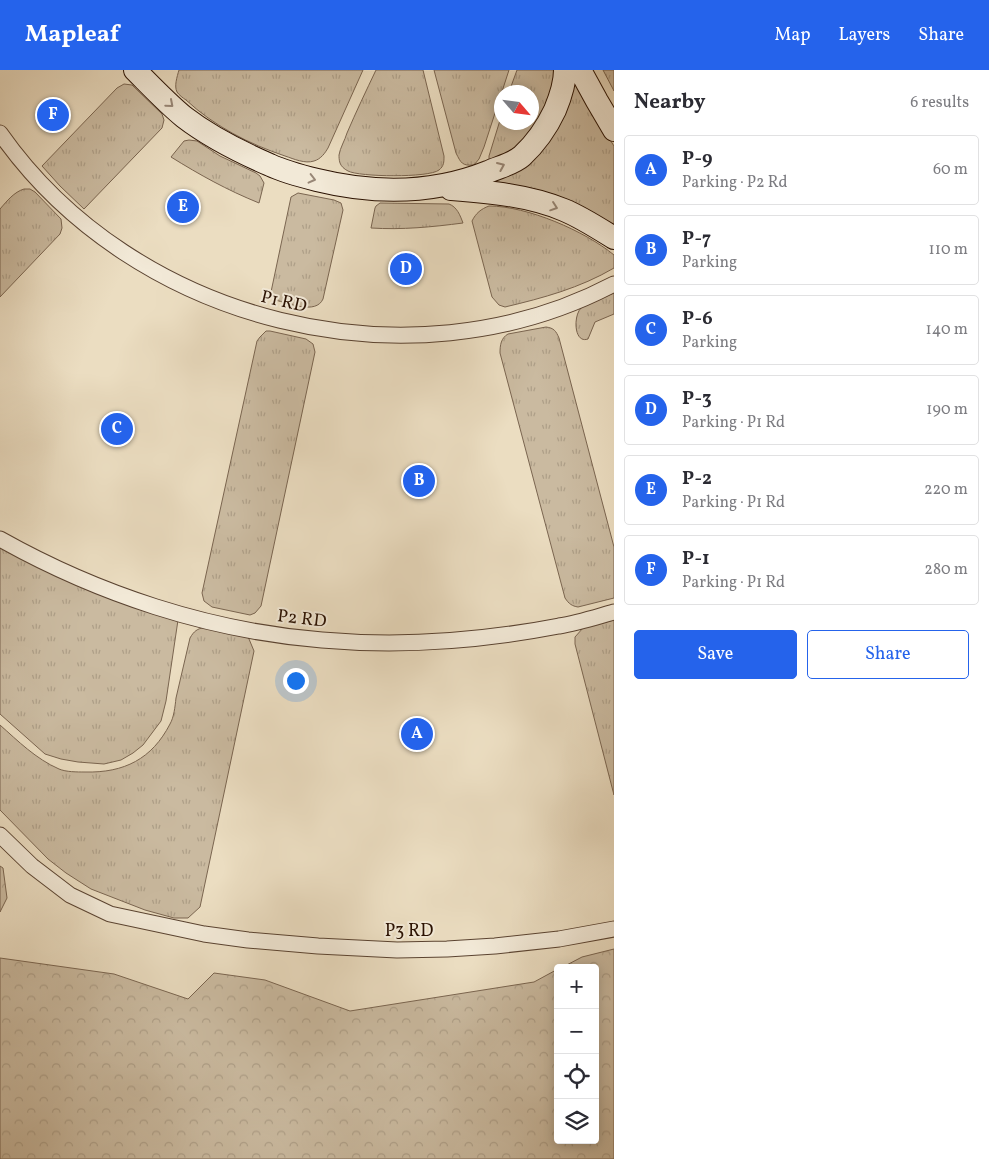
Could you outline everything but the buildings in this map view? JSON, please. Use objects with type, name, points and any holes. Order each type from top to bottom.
[{"type":"main road","points":[[135,70],[186,118],[235,149],[276,168],[298,175],[336,184],[379,190],[407,190],[438,186],[479,175],[521,157],[537,140],[550,120],[560,99],[565,70]]},
{"type":"main road","points":[[580,70],[614,130]]},
{"type":"main road","points":[[438,186],[512,195],[538,201],[564,210],[614,238]]},
{"type":"street","name":"P1 RD","points":[[0,133],[26,168],[52,195],[85,224],[126,254],[165,278],[196,293],[284,322],[364,333],[411,335],[457,332],[503,324],[548,312],[581,300],[614,284]]},
{"type":"street","name":"P2 RD","points":[[0,539],[62,571],[152,606],[198,619],[255,631],[322,640],[374,643],[435,642],[480,638],[561,626],[614,612]]},
{"type":"street","name":"P3 RD","points":[[0,835],[32,866],[70,896],[110,914],[204,934],[318,946],[397,950],[495,946],[559,939],[614,929]]},
{"type":"green space","points":[[179,70],[363,70],[328,148],[319,159],[307,162],[296,160],[258,146],[208,118],[177,92],[176,84]]},
{"type":"green space","points":[[376,70],[423,70],[444,156],[442,167],[439,170],[433,173],[422,174],[379,175],[355,173],[341,165],[339,158],[340,150]]},
{"type":"green space","points":[[434,70],[509,70],[504,85],[494,85],[494,116],[479,159],[474,165],[467,165],[462,163],[456,153]]},
{"type":"green space","points":[[517,70],[555,70],[551,93],[539,121],[539,85],[512,85]]},
{"type":"green space","points":[[603,70],[614,70],[614,91],[613,89]]},
{"type":"green space","points":[[574,78],[614,146],[614,227],[494,183],[493,179],[532,130],[539,130],[539,122]]},
{"type":"green space","points":[[124,84],[132,85],[162,114],[164,120],[162,128],[84,209],[42,166],[117,88]]},
{"type":"green space","points":[[497,130],[533,130],[520,143],[501,156],[489,160]]},
{"type":"green space","points":[[184,141],[197,141],[220,156],[260,176],[264,183],[259,203],[214,182],[171,157]]},
{"type":"green space","points":[[30,189],[35,192],[61,219],[62,228],[60,234],[0,297],[0,209],[20,190]]},
{"type":"green space","points":[[298,193],[334,200],[341,203],[343,210],[323,299],[319,304],[308,307],[275,300],[271,292],[291,197]]},
{"type":"green space","points":[[380,203],[449,204],[456,209],[463,223],[417,228],[371,228],[375,208]]},
{"type":"green space","points":[[489,206],[520,210],[572,229],[588,237],[614,255],[614,268],[561,292],[505,307],[499,305],[492,297],[472,221],[479,212]]},
{"type":"green space","points":[[614,293],[614,314],[595,322],[588,339],[580,337],[576,323],[578,312],[581,308]]},
{"type":"green space","points":[[546,327],[554,330],[559,338],[614,547],[614,598],[578,607],[568,602],[565,598],[500,353],[501,342],[508,334]]},
{"type":"green space","points":[[266,331],[306,339],[313,344],[315,352],[261,606],[255,613],[250,615],[212,607],[204,601],[202,593],[257,341]]},
{"type":"green space","points":[[0,547],[178,620],[166,701],[161,721],[143,745],[133,753],[121,760],[104,764],[61,759],[45,754],[0,714]]},
{"type":"green space","points":[[614,620],[614,795],[575,644],[575,637],[583,628]]},
{"type":"green space","points":[[205,627],[245,635],[249,639],[254,651],[200,907],[188,918],[174,918],[145,910],[91,889],[48,859],[0,810],[0,725],[35,755],[62,770],[99,772],[112,770],[135,761],[155,746],[170,724],[190,638],[196,631]]},
{"type":"green space","points":[[0,866],[3,868],[7,898],[0,912]]},
{"type":"green space","points":[[614,949],[614,1159],[0,1159],[0,958],[114,974],[188,999],[214,973],[265,980],[350,1011],[534,982],[554,971],[554,1144],[599,1144],[599,964],[569,964],[582,957]]},
{"type":"place","name":"P-1","points":[[53,115]]},
{"type":"place","name":"P-2","points":[[183,207]]},
{"type":"place","name":"P-3","points":[[406,269]]},
{"type":"place","name":"P-6","points":[[117,429]]},
{"type":"place","name":"P-7","points":[[419,481]]},
{"type":"place","name":"P-9","points":[[417,734]]}]
